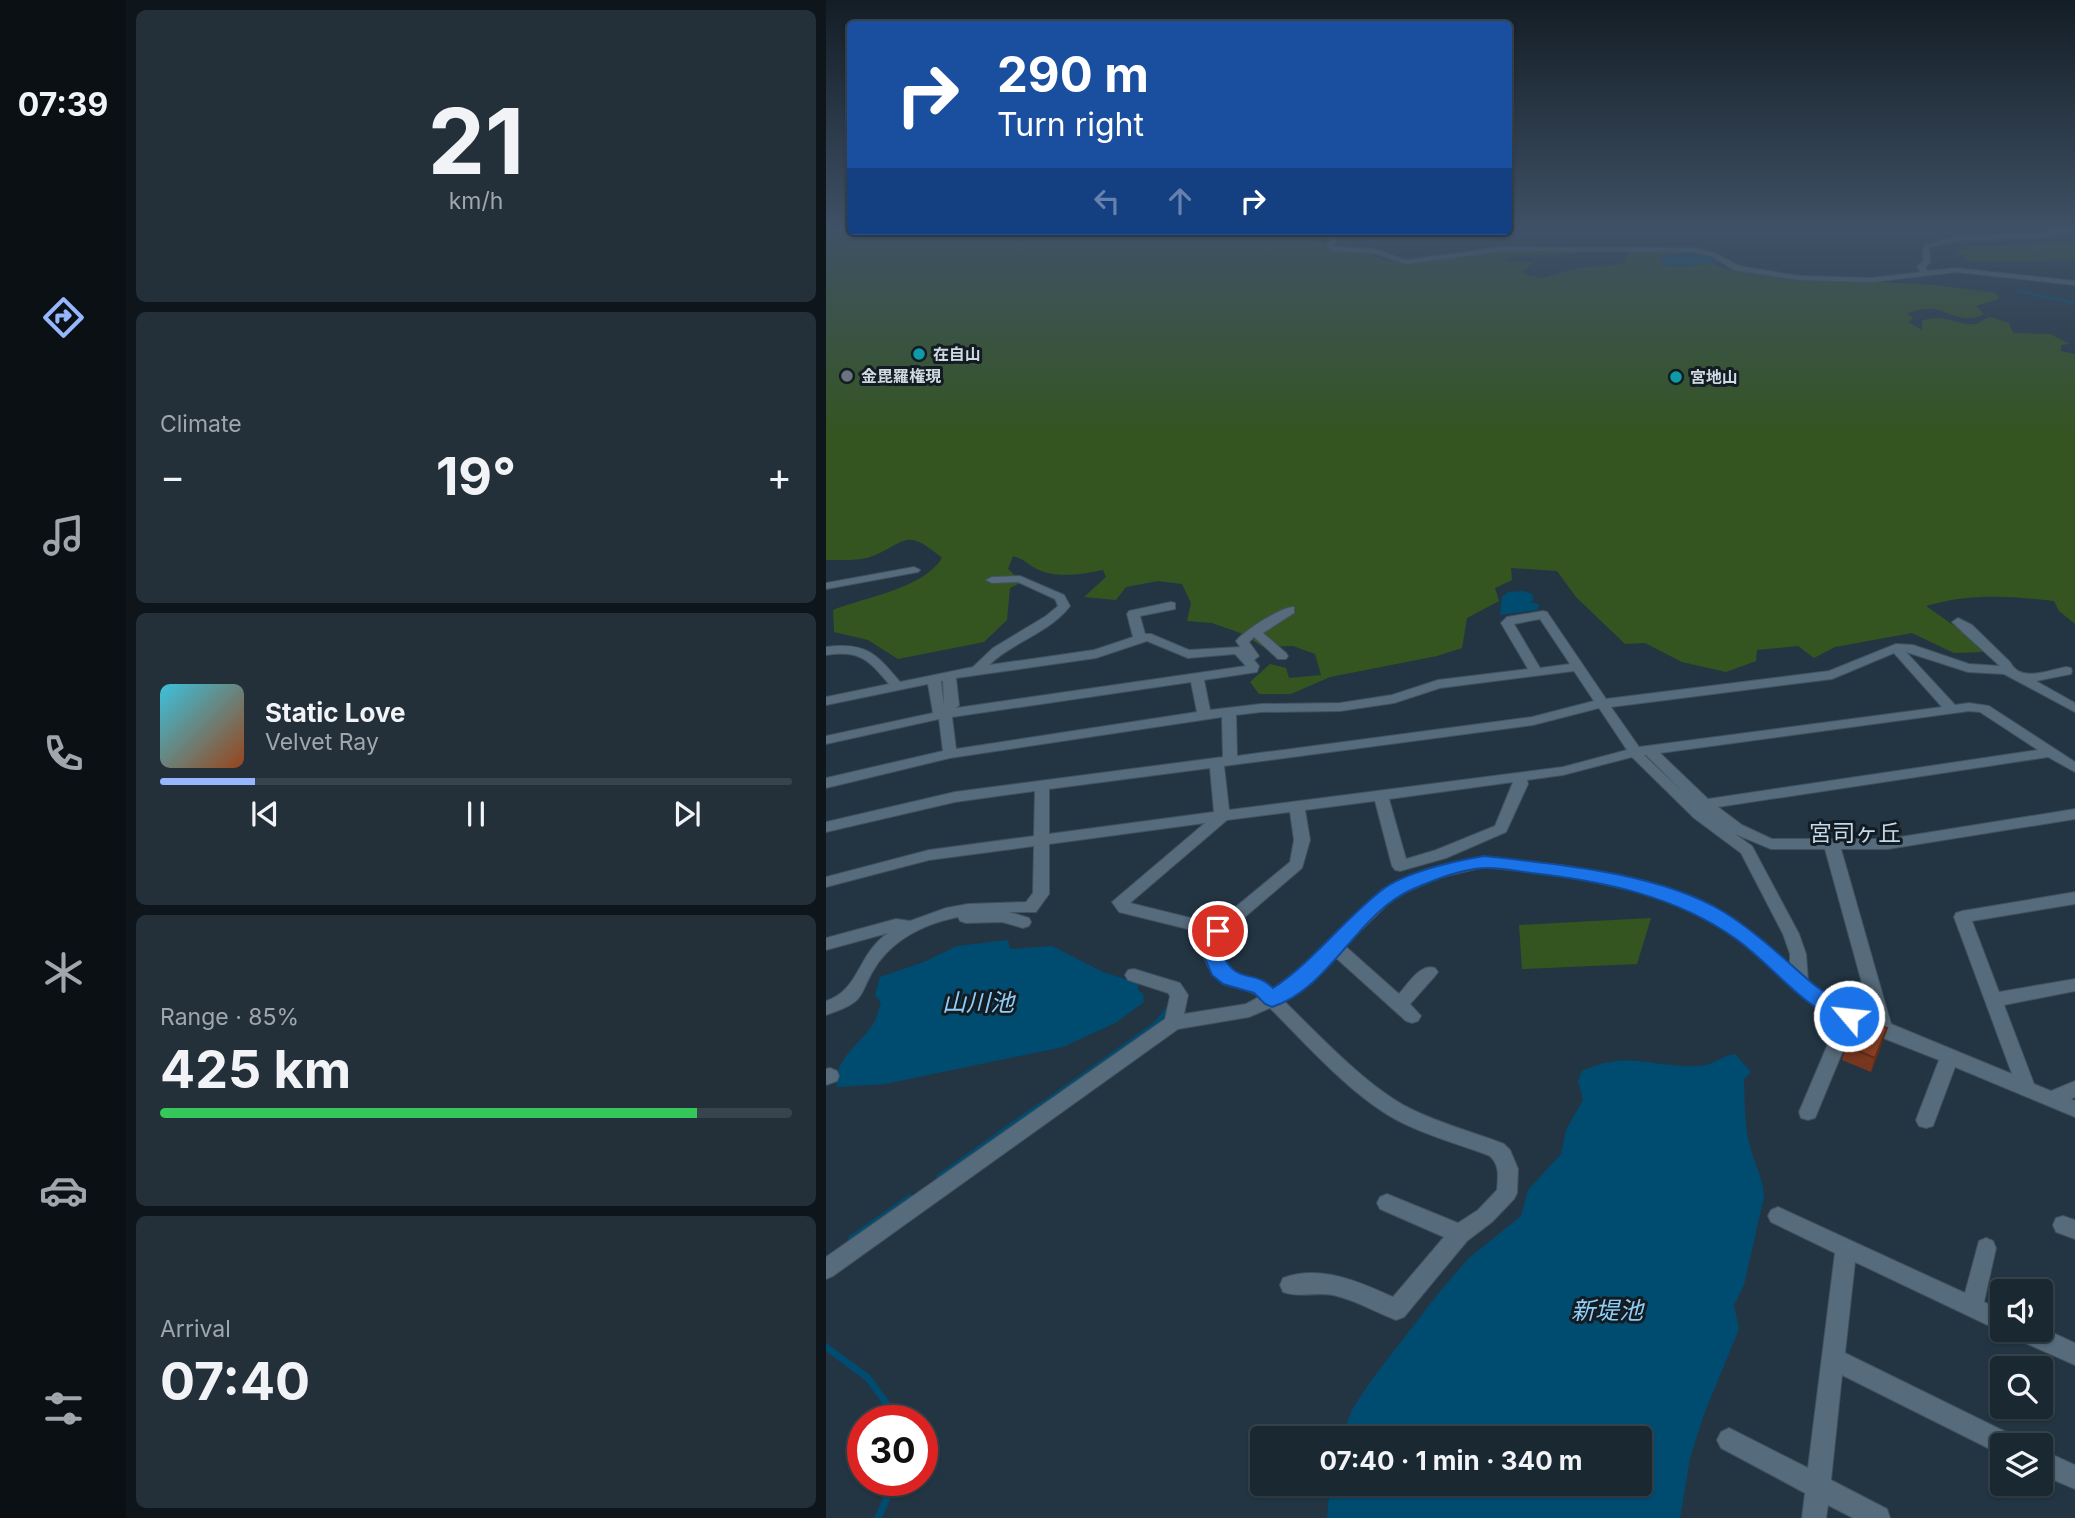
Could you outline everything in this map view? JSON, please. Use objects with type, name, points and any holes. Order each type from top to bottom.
[{"type":"street","points":[[826,586],[914,570]]},
{"type":"street","points":[[977,670],[1003,644],[1053,617],[1064,606],[1060,597],[1020,579],[992,580]]},
{"type":"street","points":[[1140,639],[1133,614],[1171,606]]},
{"type":"street","points":[[826,740],[945,714],[1252,669],[1253,666],[1261,664],[1242,641],[1250,632],[1256,632],[1290,610]]},
{"type":"street","points":[[1536,672],[1507,623],[1511,620],[1543,615],[1604,704],[1643,751],[1699,815],[1747,850],[1791,933],[1798,954],[1800,986]]},
{"type":"street","points":[[1958,622],[1968,628],[2006,665],[2007,670]]},
{"type":"street","points":[[1256,632],[1282,656]]},
{"type":"street","points":[[826,701],[977,670],[1096,654],[1140,639],[1155,639],[1188,654],[1238,650],[1253,666]]},
{"type":"street","points":[[826,651],[852,647],[867,652],[897,686]]},
{"type":"street","points":[[1896,648],[1951,709]]},
{"type":"street","points":[[826,827],[934,801],[1533,721],[1604,704],[1832,675],[1896,648],[1909,648],[1968,668],[2007,670],[2073,705]]},
{"type":"street","points":[[826,783],[950,754],[1229,711],[1340,707],[1394,699],[1438,684],[1577,667]]},
{"type":"street","points":[[2024,679],[2066,671]]},
{"type":"street","points":[[949,676],[952,705],[945,714],[950,754]]},
{"type":"street","points":[[1197,677],[1204,715]]},
{"type":"street","points":[[934,679],[938,710],[945,714]]},
{"type":"street","points":[[826,882],[929,855],[1563,771],[1643,751],[1951,709],[1984,709],[2075,767]]},
{"type":"street","points":[[1223,817],[1223,762],[1229,711]]},
{"type":"street","points":[[1643,751],[1707,804],[1759,841],[1771,844],[1888,844],[2075,814]]},
{"type":"street","points":[[1707,804],[2052,752]]},
{"type":"street","points":[[1381,796],[1400,866],[1441,854],[1501,829],[1521,784],[1518,777]]},
{"type":"street","points":[[826,1007],[847,1002],[857,994],[876,953],[912,927],[951,912],[985,905],[1030,908],[1041,894],[1042,785]]},
{"type":"street","points":[[1291,1285],[1313,1281],[1339,1284],[1396,1310],[1460,1234],[1485,1216],[1507,1193],[1509,1182],[1503,1156],[1483,1143],[1403,1114],[1382,1101],[1326,1054],[1261,988],[1230,979],[1219,970],[1210,949],[1218,931],[1297,864],[1302,852],[1302,840],[1297,808]]},
{"type":"street","points":[[1218,931],[1125,908],[1120,902],[1223,817]]},
{"type":"street","points":[[1832,846],[1884,1031]]},
{"type":"street","points":[[826,1269],[1173,1023],[1249,1010],[1272,999],[1302,979],[1389,893],[1463,865],[1484,862],[1567,871],[1656,890],[1686,902],[1714,915],[1745,936],[1822,1003],[1949,1058],[2075,1108]]},
{"type":"street","points":[[2027,1090],[1962,917],[2075,898]]},
{"type":"street","points":[[951,912],[966,917],[1002,916],[1023,922]]},
{"type":"street","points":[[826,944],[896,925],[912,927]]},
{"type":"street","points":[[1334,946],[1407,1010],[1429,972]]},
{"type":"street","points":[[1134,975],[1174,988],[1179,995],[1173,1023]]},
{"type":"street","points":[[1993,1000],[2075,985]]},
{"type":"street","points":[[1808,1112],[1849,1016]]},
{"type":"street","points":[[1926,1120],[1949,1058]]},
{"type":"street","points":[[2052,1098],[2075,1089]]},
{"type":"street","points":[[1387,1203],[1460,1234]]},
{"type":"street","points":[[1778,1216],[1990,1315]]},
{"type":"street","points":[[1814,1518],[1846,1248]]},
{"type":"street","points":[[1972,1307],[1986,1248]]},
{"type":"street","points":[[2048,1342],[2075,1354]]},
{"type":"street","points":[[1832,1358],[1990,1436]]},
{"type":"street","points":[[1729,1440],[1878,1518]]},
{"type":"street","points":[[2053,1467],[2075,1478]]},
{"type":"green space","points":[[826,299],[1999,299],[1976,306],[1984,314],[1977,317],[1965,318],[1928,309],[1907,313],[1913,318],[1908,322],[1922,330],[1922,321],[1930,319],[1969,324],[1990,317],[2009,323],[2013,333],[2050,334],[2070,344],[2061,345],[2061,351],[2075,354],[2075,624],[2059,611],[2054,601],[1974,597],[1926,606],[1956,627],[1983,652],[1954,653],[1912,633],[1835,647],[1814,658],[1798,646],[1757,650],[1756,661],[1726,672],[1682,662],[1645,643],[1625,644],[1576,597],[1557,571],[1511,568],[1512,580],[1495,588],[1499,601],[1467,618],[1462,648],[1437,656],[1330,677],[1291,694],[1259,694],[1250,682],[1270,664],[1286,668],[1289,678],[1321,675],[1315,654],[1293,646],[1263,647],[1243,634],[1212,623],[1187,621],[1191,603],[1182,584],[1158,581],[1126,587],[1116,600],[1084,597],[1106,577],[1103,570],[1053,574],[1013,556],[1008,569],[1022,582],[1010,588],[1007,620],[984,642],[898,659],[868,640],[834,632],[833,610],[908,584],[934,568],[942,558],[920,542],[906,540],[870,557],[826,560]]},
{"type":"green space","points":[[1651,918],[1637,964],[1522,969],[1519,925]]},
{"type":"water","points":[[1523,591],[1532,594],[1534,600],[1529,602],[1539,604],[1538,610],[1500,615],[1502,597],[1508,592]]},
{"type":"water","name":"山川池","points":[[1008,940],[1010,949],[1052,946],[1103,972],[1138,983],[1138,990],[1143,994],[1144,1002],[1117,1022],[1063,1047],[885,1084],[837,1087],[839,1068],[843,1060],[877,1016],[881,1003],[875,995],[880,977],[924,962],[957,946]]},
{"type":"water","name":"新堤池","points":[[1735,1054],[1751,1072],[1744,1079],[1746,1123],[1764,1197],[1744,1285],[1734,1305],[1739,1329],[1704,1414],[1690,1458],[1680,1518],[1327,1518],[1329,1496],[1652,1496],[1652,1426],[1346,1426],[1353,1408],[1373,1378],[1441,1290],[1469,1258],[1521,1216],[1528,1190],[1561,1154],[1566,1130],[1583,1100],[1578,1081],[1582,1071],[1614,1061],[1700,1066]]},
{"type":"building","points":[[1858,1016],[1887,1028],[1875,1058],[1846,1046]]},
{"type":"waterway","points":[[2055,299],[2075,303]]},
{"type":"waterway","points":[[1036,1109],[1156,1024],[1169,1008]]},
{"type":"waterway","points":[[940,1177],[1039,1107]]},
{"type":"waterway","points":[[851,1239],[910,1198]]},
{"type":"waterway","points":[[826,1347],[868,1378],[887,1405]]},
{"type":"waterway","points":[[878,1518],[888,1496]]},
{"type":"place","name":"在自山","points":[[919,354]]},
{"type":"place","name":"金毘羅権現","points":[[847,376]]},
{"type":"place","name":"宮地山","points":[[1676,377]]},
{"type":"district","name":"宮司ヶ丘","points":[[1855,833]]},
{"type":"route","points":[[1218,931],[1210,949],[1212,960],[1219,970],[1230,979],[1261,988],[1272,999],[1302,979],[1389,893],[1407,884],[1463,865],[1484,862],[1567,871],[1656,890],[1714,915],[1745,936],[1822,1003],[1849,1016]]}]
